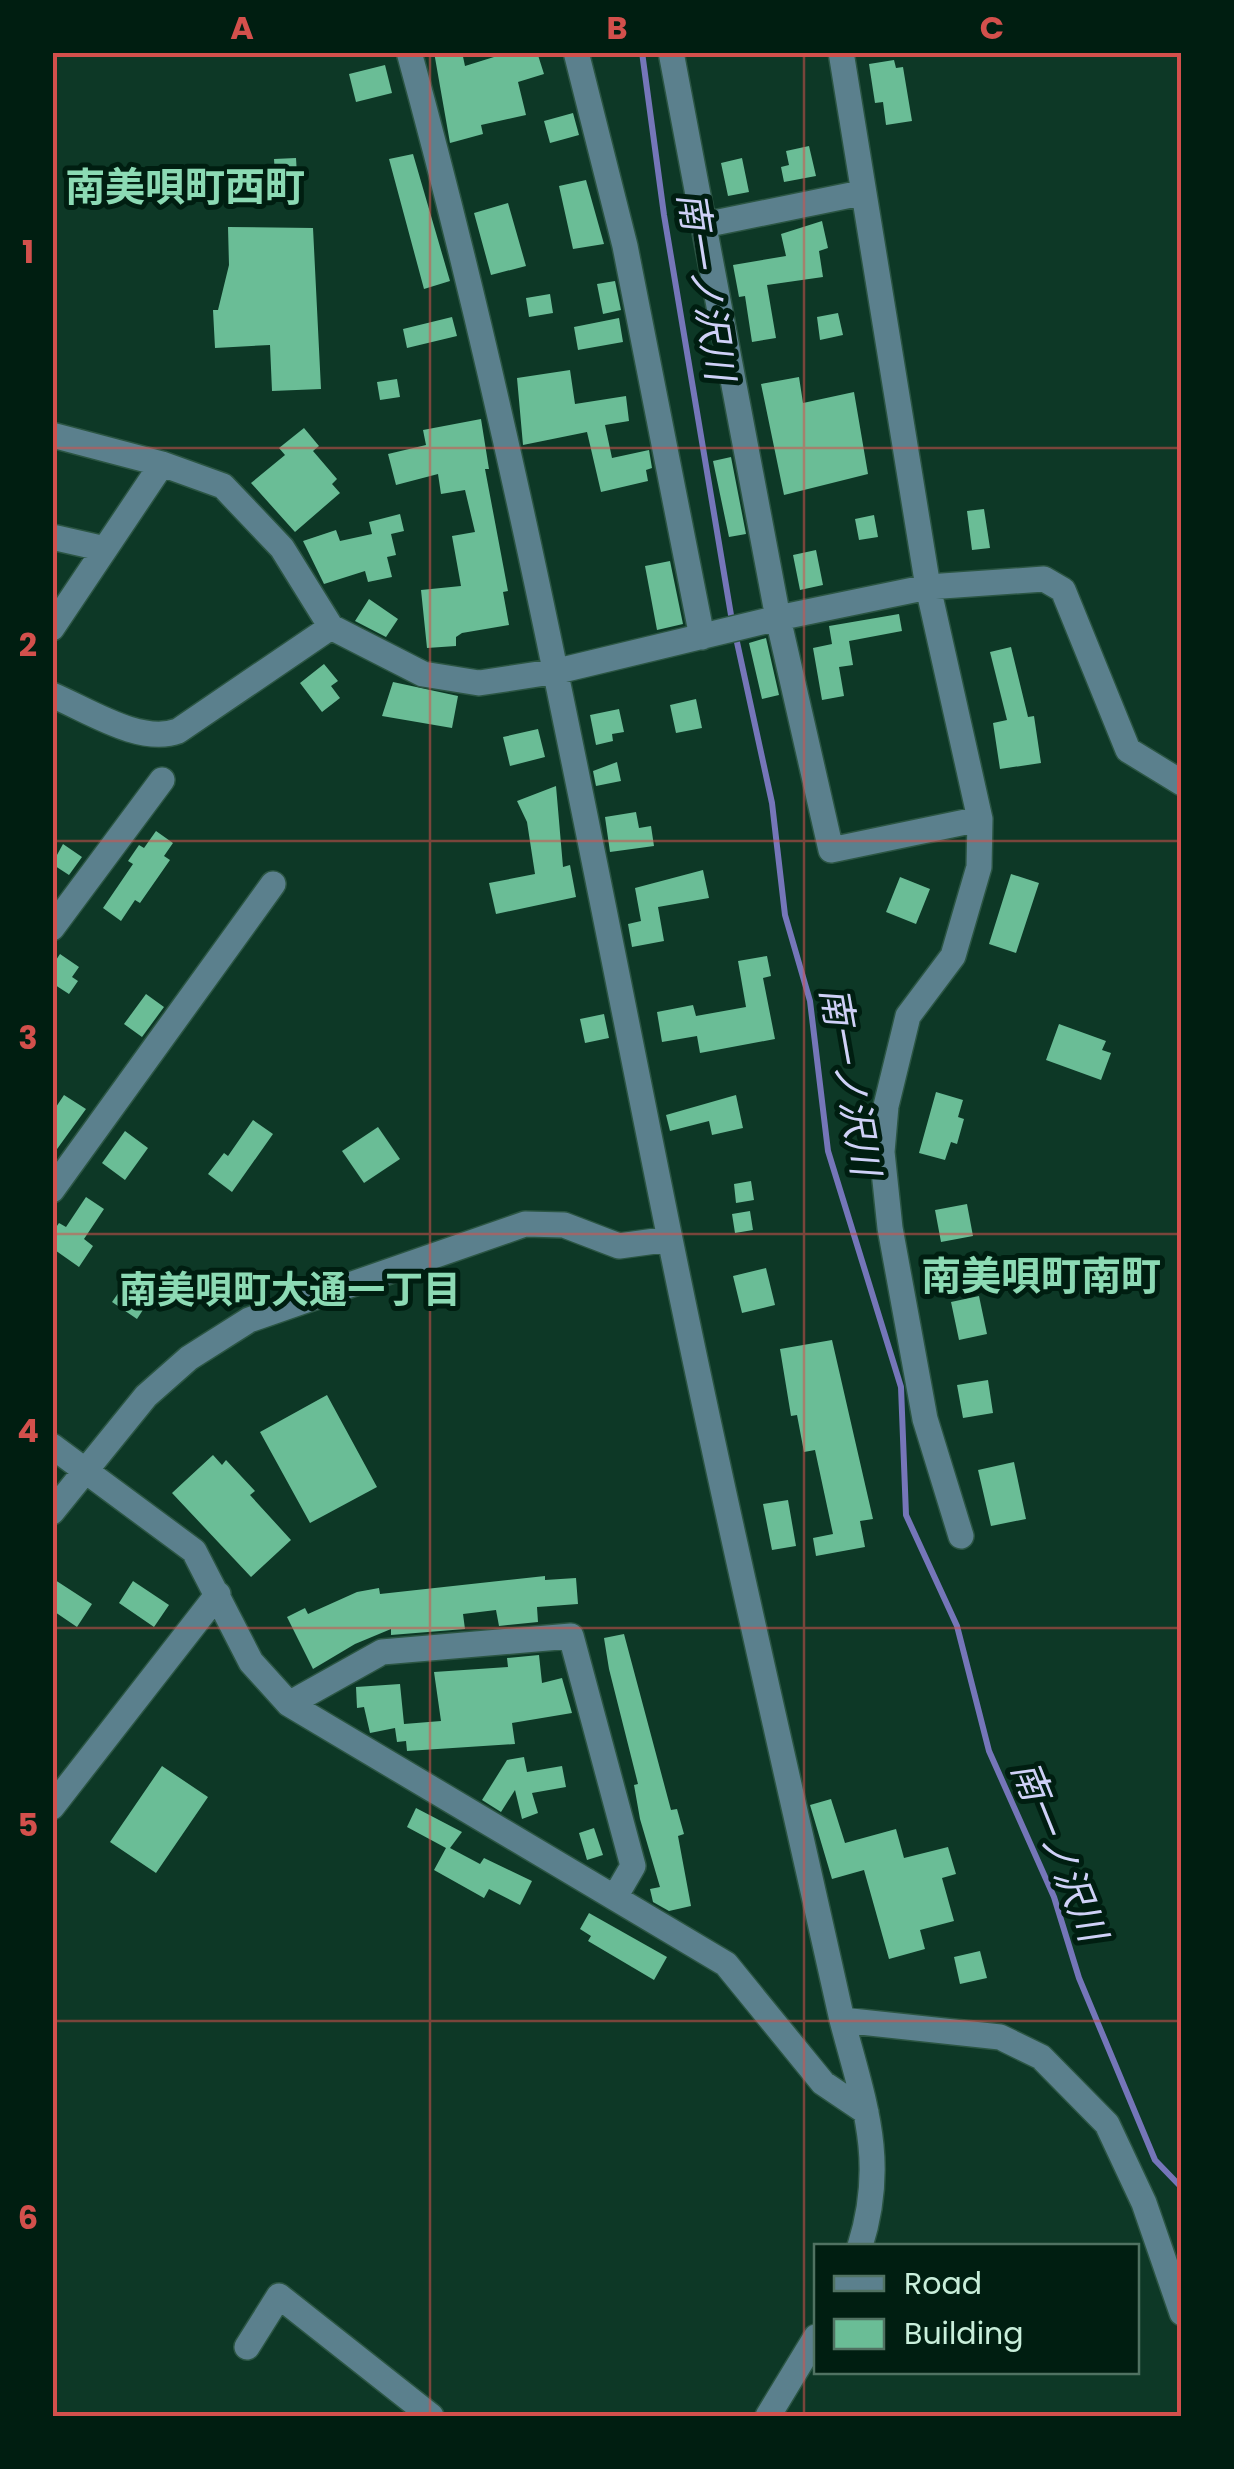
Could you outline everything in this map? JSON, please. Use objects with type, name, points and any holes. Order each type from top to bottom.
[{"type":"street","points":[[409,52],[468,264],[558,671],[670,1239],[842,2020],[866,2112],[876,2179],[860,2244]]},
{"type":"street","points":[[576,52],[625,246],[709,635]]},
{"type":"street","points":[[671,52],[778,618],[832,850],[980,819]]},
{"type":"street","points":[[841,52],[928,588],[980,819],[979,868],[953,956],[908,1016],[886,1106],[882,1152],[890,1228],[925,1420],[960,1536]]},
{"type":"street","points":[[704,224],[861,193]]},
{"type":"street","points":[[52,435],[162,464],[223,486],[282,548],[331,627],[423,674],[479,683],[558,671],[751,624],[928,588],[1044,579],[1063,590],[1128,750],[1182,783]]},
{"type":"street","points":[[52,628],[162,464]]},
{"type":"street","points":[[52,536],[105,550]]},
{"type":"street","points":[[52,695],[143,733],[163,736],[178,731],[331,627]]},
{"type":"street","points":[[52,928],[162,780]]},
{"type":"street","points":[[52,1190],[272,884]]},
{"type":"street","points":[[52,1512],[146,1396],[190,1358],[249,1320],[525,1224],[564,1225],[620,1246],[670,1239]]},
{"type":"street","points":[[52,1446],[194,1551],[251,1662],[289,1704],[726,1964],[823,2083],[866,2112]]},
{"type":"street","points":[[52,1806],[218,1594]]},
{"type":"street","points":[[289,1704],[382,1652],[571,1636],[633,1866],[615,1898]]},
{"type":"street","points":[[842,2020],[1000,2036],[1041,2057],[1107,2124],[1144,2203],[1182,2314]]},
{"type":"street","points":[[247,2347],[280,2296],[430,2416]]},
{"type":"street","points":[[768,2416],[814,2339]]},
{"type":"building","points":[[434,52],[462,52],[465,66],[510,52],[537,52],[544,74],[518,82],[526,115],[481,125],[483,134],[450,143]]},
{"type":"building","points":[[894,60],[896,68],[903,67],[912,121],[886,125],[883,102],[875,103],[869,64]]},
{"type":"building","points":[[385,65],[392,93],[356,102],[349,74]]},
{"type":"building","points":[[573,113],[579,135],[550,143],[544,121]]},
{"type":"building","points":[[809,146],[816,176],[784,182],[781,167],[789,165],[786,151]]},
{"type":"building","points":[[413,154],[450,281],[424,289],[389,159]]},
{"type":"building","points":[[296,158],[297,175],[275,176],[274,159]]},
{"type":"building","points":[[742,158],[749,192],[728,196],[721,163]]},
{"type":"building","points":[[586,180],[604,244],[573,249],[559,186]]},
{"type":"building","points":[[508,203],[526,266],[491,275],[474,213]]},
{"type":"building","points":[[822,221],[828,248],[819,251],[823,277],[767,285],[776,338],[752,342],[745,296],[739,297],[733,265],[786,256],[781,234]]},
{"type":"building","points":[[228,227],[313,228],[321,389],[272,391],[270,345],[215,348],[213,310],[218,310],[229,265]]},
{"type":"building","points":[[615,281],[621,310],[603,314],[597,284]]},
{"type":"building","points":[[550,294],[553,313],[529,317],[526,298]]},
{"type":"building","points":[[838,313],[843,335],[820,340],[817,317]]},
{"type":"building","points":[[452,317],[457,336],[407,348],[403,329]]},
{"type":"building","points":[[619,318],[623,342],[578,350],[574,327]]},
{"type":"building","points":[[570,370],[575,404],[626,396],[629,421],[605,425],[612,458],[649,450],[652,468],[646,470],[648,481],[601,492],[587,432],[523,445],[517,378]]},
{"type":"building","points":[[799,377],[803,403],[854,392],[868,474],[784,495],[761,384]]},
{"type":"building","points":[[397,379],[400,397],[380,400],[377,382]]},
{"type":"building","points":[[481,419],[489,469],[485,469],[508,591],[503,592],[509,625],[462,633],[456,637],[456,646],[427,648],[421,590],[461,586],[452,536],[475,532],[465,490],[441,494],[438,474],[396,485],[388,454],[426,445],[423,430]]},
{"type":"building","points":[[304,428],[319,446],[313,451],[337,479],[332,484],[340,493],[295,532],[251,483],[285,455],[279,448]]},
{"type":"building","points":[[731,457],[746,534],[729,537],[713,461]]},
{"type":"building","points":[[984,509],[990,548],[972,550],[967,511]]},
{"type":"building","points":[[400,514],[404,531],[391,534],[396,555],[387,557],[392,577],[368,582],[365,571],[324,584],[303,541],[336,530],[340,541],[372,534],[369,522]]},
{"type":"building","points":[[874,515],[878,537],[859,540],[855,519]]},
{"type":"building","points":[[816,550],[823,585],[800,590],[793,555]]},
{"type":"building","points":[[670,561],[683,624],[657,630],[645,566]]},
{"type":"building","points":[[369,599],[398,619],[386,637],[355,621]]},
{"type":"building","points":[[899,614],[902,631],[849,641],[853,665],[839,667],[844,696],[822,700],[813,648],[832,644],[829,626]]},
{"type":"building","points":[[766,638],[779,695],[762,699],[749,643]]},
{"type":"building","points":[[1011,647],[1028,717],[1034,716],[1041,763],[1000,769],[993,723],[1007,720],[990,652]]},
{"type":"building","points":[[324,664],[338,681],[331,686],[340,698],[322,712],[300,683]]},
{"type":"building","points":[[393,682],[458,696],[452,728],[382,716]]},
{"type":"building","points":[[696,699],[702,728],[676,733],[670,705]]},
{"type":"building","points":[[619,709],[624,732],[612,734],[613,741],[596,745],[590,715]]},
{"type":"building","points":[[538,729],[545,757],[510,766],[503,737]]},
{"type":"building","points":[[617,762],[621,781],[596,786],[593,771]]},
{"type":"building","points":[[556,786],[563,867],[570,865],[576,897],[496,914],[489,883],[535,874],[527,822],[517,801]]},
{"type":"building","points":[[636,812],[639,828],[651,826],[654,846],[610,852],[605,817]]},
{"type":"building","points":[[156,831],[173,843],[164,856],[170,860],[140,903],[135,900],[121,921],[103,908],[133,864],[128,861],[139,845],[144,848]]},
{"type":"building","points":[[63,844],[82,857],[69,875],[52,864]]},
{"type":"building","points":[[703,870],[709,898],[658,907],[664,941],[632,947],[628,924],[641,921],[635,888]]},
{"type":"building","points":[[1011,874],[1039,883],[1016,953],[989,944]]},
{"type":"building","points":[[900,877],[930,889],[916,924],[886,912]]},
{"type":"building","points":[[60,954],[79,967],[72,977],[78,981],[69,994],[52,983],[52,966]]},
{"type":"building","points":[[767,956],[771,976],[763,978],[775,1039],[700,1053],[697,1036],[662,1042],[657,1012],[693,1005],[696,1016],[746,1007],[738,961]]},
{"type":"building","points":[[146,994],[164,1007],[142,1037],[124,1024]]},
{"type":"building","points":[[604,1014],[609,1038],[585,1043],[580,1019]]},
{"type":"building","points":[[1059,1024],[1106,1041],[1102,1050],[1111,1053],[1101,1080],[1046,1060]]},
{"type":"building","points":[[936,1092],[963,1100],[958,1117],[964,1119],[957,1144],[951,1142],[945,1160],[919,1153]]},
{"type":"building","points":[[64,1095],[86,1109],[52,1156],[52,1113]]},
{"type":"building","points":[[736,1095],[743,1128],[712,1135],[709,1121],[670,1131],[666,1115]]},
{"type":"building","points":[[253,1120],[273,1134],[232,1192],[208,1174],[224,1153],[228,1156]]},
{"type":"building","points":[[378,1127],[400,1159],[364,1183],[342,1151]]},
{"type":"building","points":[[125,1131],[148,1148],[125,1180],[102,1163]]},
{"type":"building","points":[[751,1181],[754,1200],[736,1203],[734,1184]]},
{"type":"building","points":[[86,1197],[104,1209],[84,1239],[93,1246],[79,1267],[52,1248],[52,1233],[59,1223],[66,1227]]},
{"type":"building","points":[[967,1204],[973,1236],[941,1242],[935,1210]]},
{"type":"building","points":[[750,1211],[753,1230],[735,1233],[732,1214]]},
{"type":"building","points":[[766,1268],[775,1305],[742,1313],[733,1276]]},
{"type":"building","points":[[144,1277],[158,1287],[137,1319],[112,1302],[124,1285],[134,1292]]},
{"type":"building","points":[[979,1296],[987,1334],[959,1340],[951,1302]]},
{"type":"building","points":[[832,1340],[873,1519],[860,1521],[865,1547],[816,1556],[813,1538],[833,1534],[815,1450],[804,1452],[797,1415],[791,1416],[780,1349]]},
{"type":"building","points":[[988,1380],[993,1413],[963,1418],[957,1385]]},
{"type":"building","points":[[327,1395],[377,1487],[310,1523],[260,1432]]},
{"type":"building","points":[[213,1455],[222,1465],[226,1460],[255,1491],[250,1495],[291,1540],[251,1577],[172,1493]]},
{"type":"building","points":[[1014,1462],[1026,1519],[991,1526],[978,1470]]},
{"type":"building","points":[[788,1500],[796,1546],[772,1550],[763,1504]]},
{"type":"building","points":[[545,1576],[545,1580],[576,1578],[578,1604],[537,1607],[538,1622],[499,1626],[496,1610],[463,1614],[465,1629],[391,1635],[391,1629],[355,1644],[313,1669],[287,1617],[305,1608],[308,1614],[357,1592],[379,1588],[380,1594]]},
{"type":"building","points":[[52,1578],[92,1604],[77,1627],[52,1610]]},
{"type":"building","points":[[133,1581],[169,1605],[154,1627],[119,1603]]},
{"type":"building","points":[[624,1634],[671,1810],[677,1809],[684,1834],[678,1836],[691,1906],[669,1911],[653,1902],[650,1889],[660,1887],[640,1819],[634,1785],[638,1784],[609,1669],[604,1638]]},
{"type":"building","points":[[539,1655],[542,1683],[562,1678],[572,1713],[512,1723],[515,1744],[407,1751],[406,1741],[397,1742],[395,1728],[370,1733],[364,1707],[357,1708],[356,1687],[400,1684],[404,1724],[441,1721],[434,1672],[508,1667],[507,1658]]},
{"type":"building","points":[[524,1757],[527,1772],[562,1766],[566,1787],[532,1793],[538,1813],[522,1819],[515,1790],[501,1812],[482,1800],[507,1760]]},
{"type":"building","points":[[162,1766],[208,1797],[156,1873],[110,1842]]},
{"type":"building","points":[[831,1799],[845,1843],[896,1829],[904,1858],[948,1847],[956,1874],[942,1878],[954,1921],[920,1930],[925,1949],[889,1959],[864,1870],[832,1879],[810,1805]]},
{"type":"building","points":[[416,1808],[462,1832],[450,1848],[480,1864],[484,1858],[532,1881],[520,1905],[489,1889],[484,1898],[434,1870],[446,1848],[407,1827]]},
{"type":"building","points":[[594,1828],[603,1855],[587,1860],[579,1833]]},
{"type":"building","points":[[589,1913],[667,1957],[654,1980],[588,1941],[591,1936],[580,1929]]},
{"type":"building","points":[[980,1951],[987,1978],[960,1984],[954,1957]]},
{"type":"waterway","name":"南一ノ沢川","points":[[642,52],[664,215],[732,621]]},
{"type":"waterway","name":"南一ノ沢川","points":[[735,633],[772,803],[785,915],[810,1001],[828,1151],[901,1387],[906,1515],[957,1626],[989,1751],[1054,1897],[1079,1978],[1155,2160],[1182,2188]]},
{"type":"district","name":"南美唄町西町","points":[[185,187]]},
{"type":"district","name":"南美唄町南町","points":[[1041,1276]]},
{"type":"district","name":"南美唄町大通一丁目","points":[[290,1290]]}]
